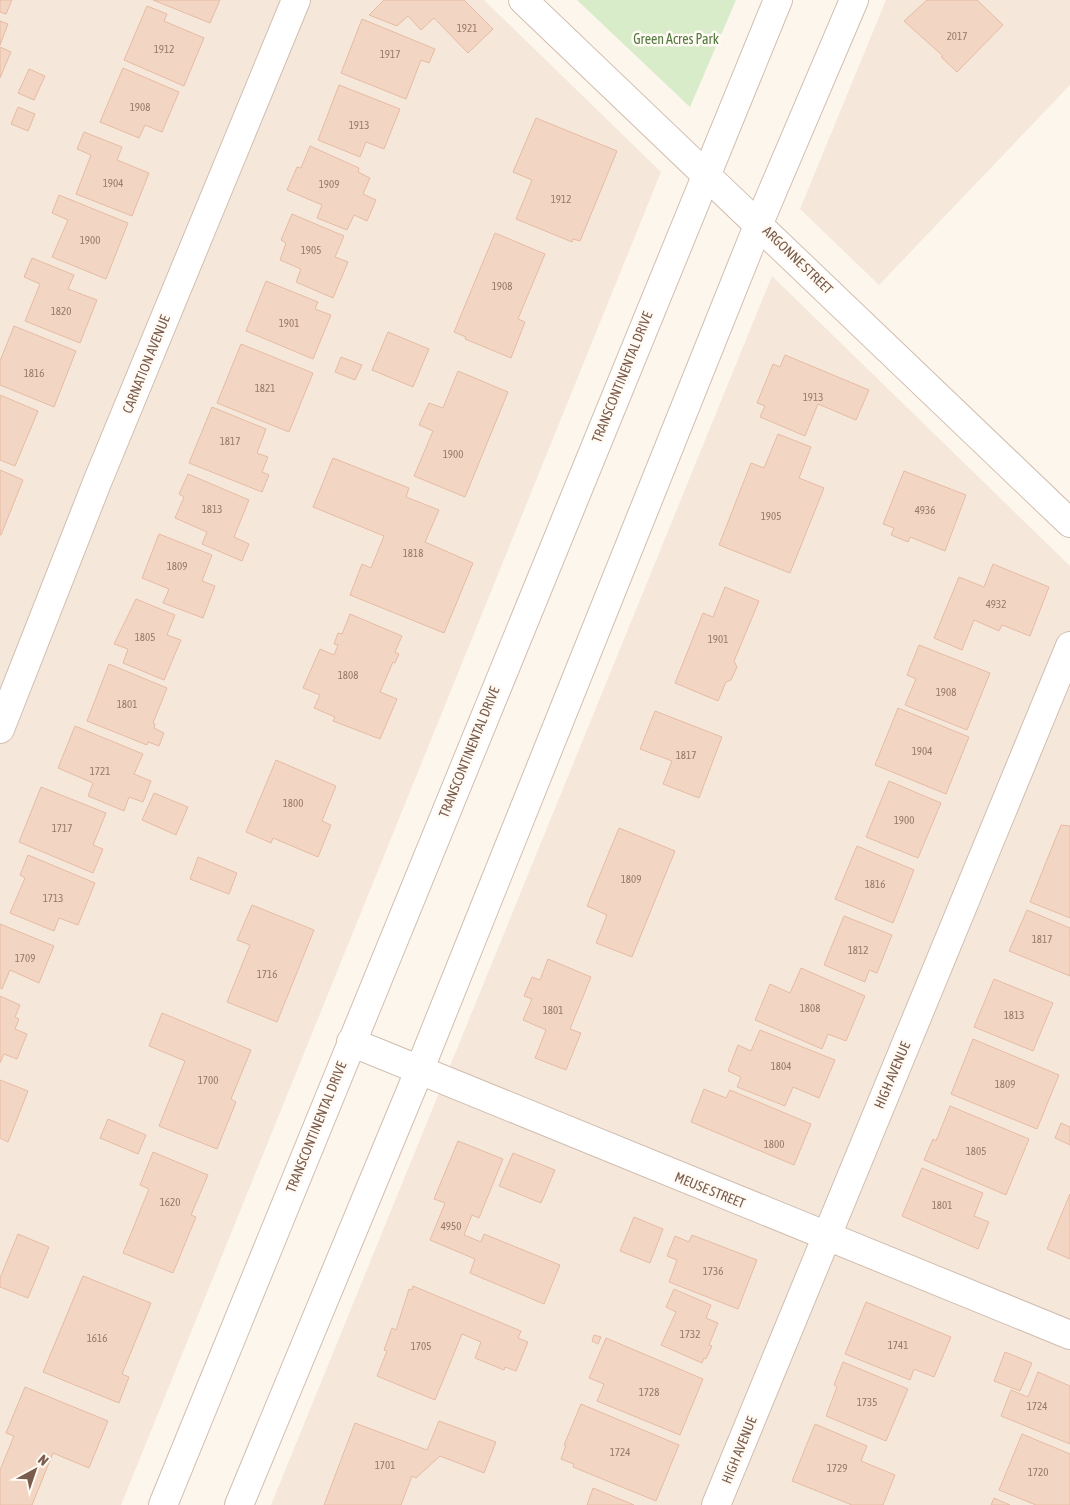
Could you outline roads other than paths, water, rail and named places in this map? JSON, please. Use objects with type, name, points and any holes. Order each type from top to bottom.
[{"type":"street","name":"CARNATION AVENUE","points":[[0,729],[98,480],[296,0]]},
{"type":"street","name":"ARGONNE STREET","points":[[523,0],[706,172],[1070,523]]},
{"type":"street","name":"TRANSCONTINENTAL DRIVE","points":[[162,1505],[778,0]]},
{"type":"street","points":[[239,1505],[418,1071],[759,223],[854,0]]},
{"type":"street","name":"HIGH AVENUE","points":[[716,1505],[825,1236],[1070,646]]},
{"type":"street","name":"MEUSE STREET","points":[[351,1042],[418,1071],[1070,1335]]},
{"type":"park label","name":"Green Acres Park","points":[[676,39]]}]
